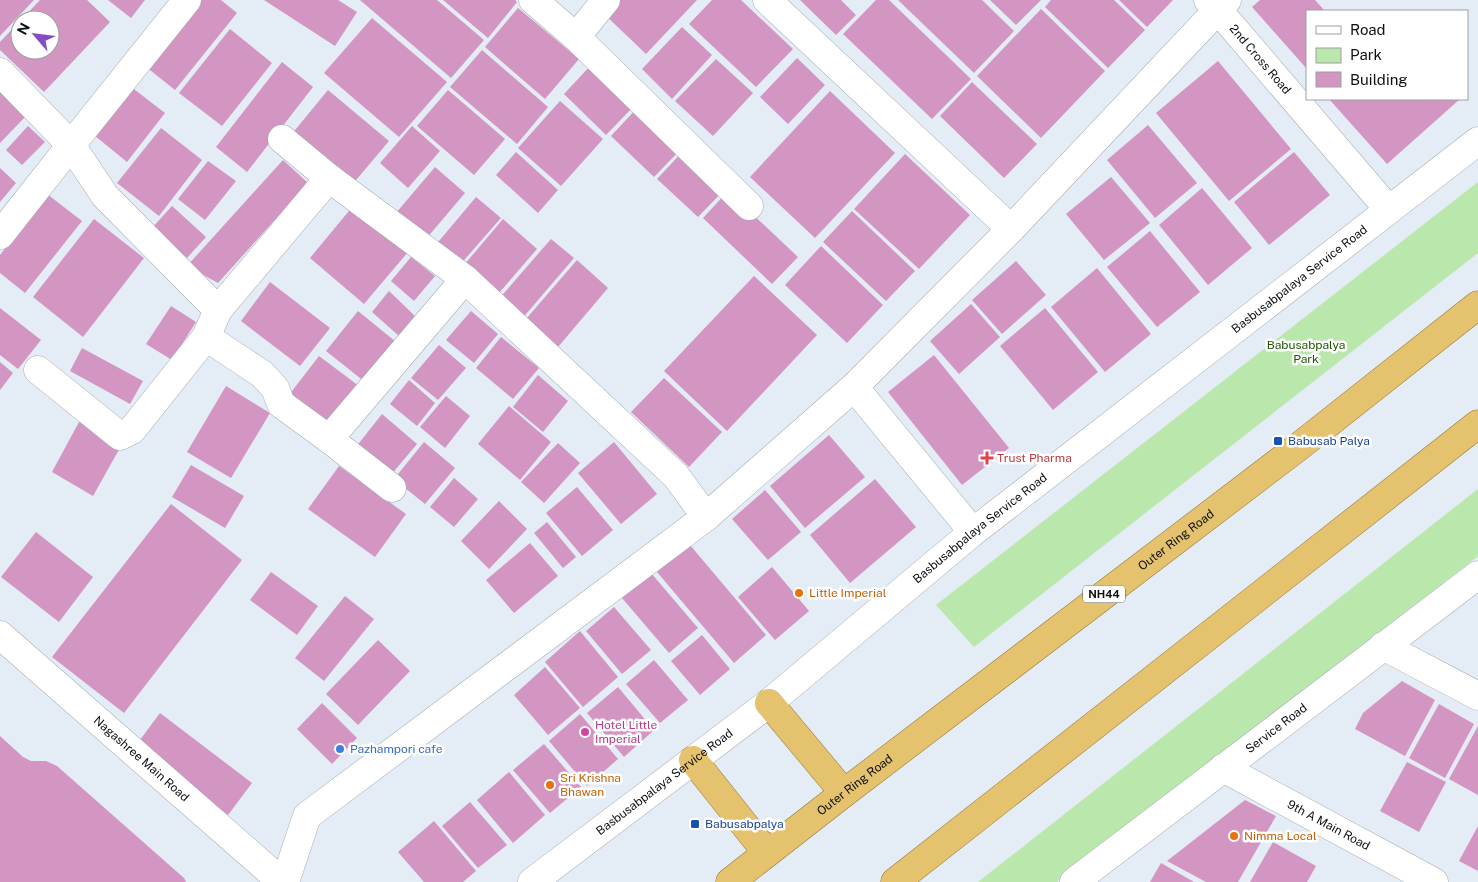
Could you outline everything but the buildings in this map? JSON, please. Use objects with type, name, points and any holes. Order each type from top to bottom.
[{"type":"highway","name":"Outer Ring Road","points":[[730,882],[1296,448],[1478,305]]},
{"type":"highway","points":[[902,880],[1478,424]]},
{"type":"highway","points":[[769,703],[844,793]]},
{"type":"highway","points":[[693,760],[767,853]]},
{"type":"street","points":[[0,234],[187,0]]},
{"type":"street","points":[[533,0],[576,36],[749,206]]},
{"type":"street","points":[[576,36],[606,0]]},
{"type":"street","points":[[767,0],[1011,229]]},
{"type":"street","points":[[284,882],[307,816],[706,517],[854,386],[1011,229],[1218,3]]},
{"type":"street","name":"2nd Cross Road","points":[[1218,3],[1388,210]]},
{"type":"street","points":[[0,72],[71,145],[105,196],[218,310]]},
{"type":"street","points":[[282,139],[329,178],[464,279],[676,476],[706,517]]},
{"type":"street","name":"Basbusabpalaya Service Road","points":[[532,882],[769,703],[974,532],[1478,140]]},
{"type":"street","points":[[38,370],[120,436],[132,430],[206,337],[218,310],[329,178]]},
{"type":"street","points":[[329,439],[464,279]]},
{"type":"street","points":[[206,337],[262,374],[275,388],[281,404],[392,488]]},
{"type":"street","points":[[854,386],[974,532]]},
{"type":"street","name":"Service Road","points":[[1074,882],[1382,646],[1478,575]]},
{"type":"street","name":"Nagashree Main Road","points":[[0,635],[284,882]]},
{"type":"street","points":[[1382,646],[1478,696]]},
{"type":"street","name":"9th A Main Road","points":[[1223,768],[1434,882]]},
{"type":"green space","name":"Babusabpalya Park","points":[[1478,182],[1478,253],[974,647],[936,605]]},
{"type":"green space","points":[[1478,489],[1478,556],[1057,882],[978,882]]},
{"type":"place","name":"Babusab Palya","points":[[1278,441]]},
{"type":"place","name":"Trust Pharma","points":[[987,458]]},
{"type":"place","name":"Little Imperial","points":[[799,593]]},
{"type":"place","name":"Hotel Little Imperial","points":[[585,732]]},
{"type":"place","name":"Pazhampori cafe","points":[[340,749]]},
{"type":"place","name":"Sri Krishna Bhawan","points":[[550,785]]},
{"type":"place","name":"Babusabpalya","points":[[695,824]]},
{"type":"place","name":"Nimma Local","points":[[1234,836]]}]
